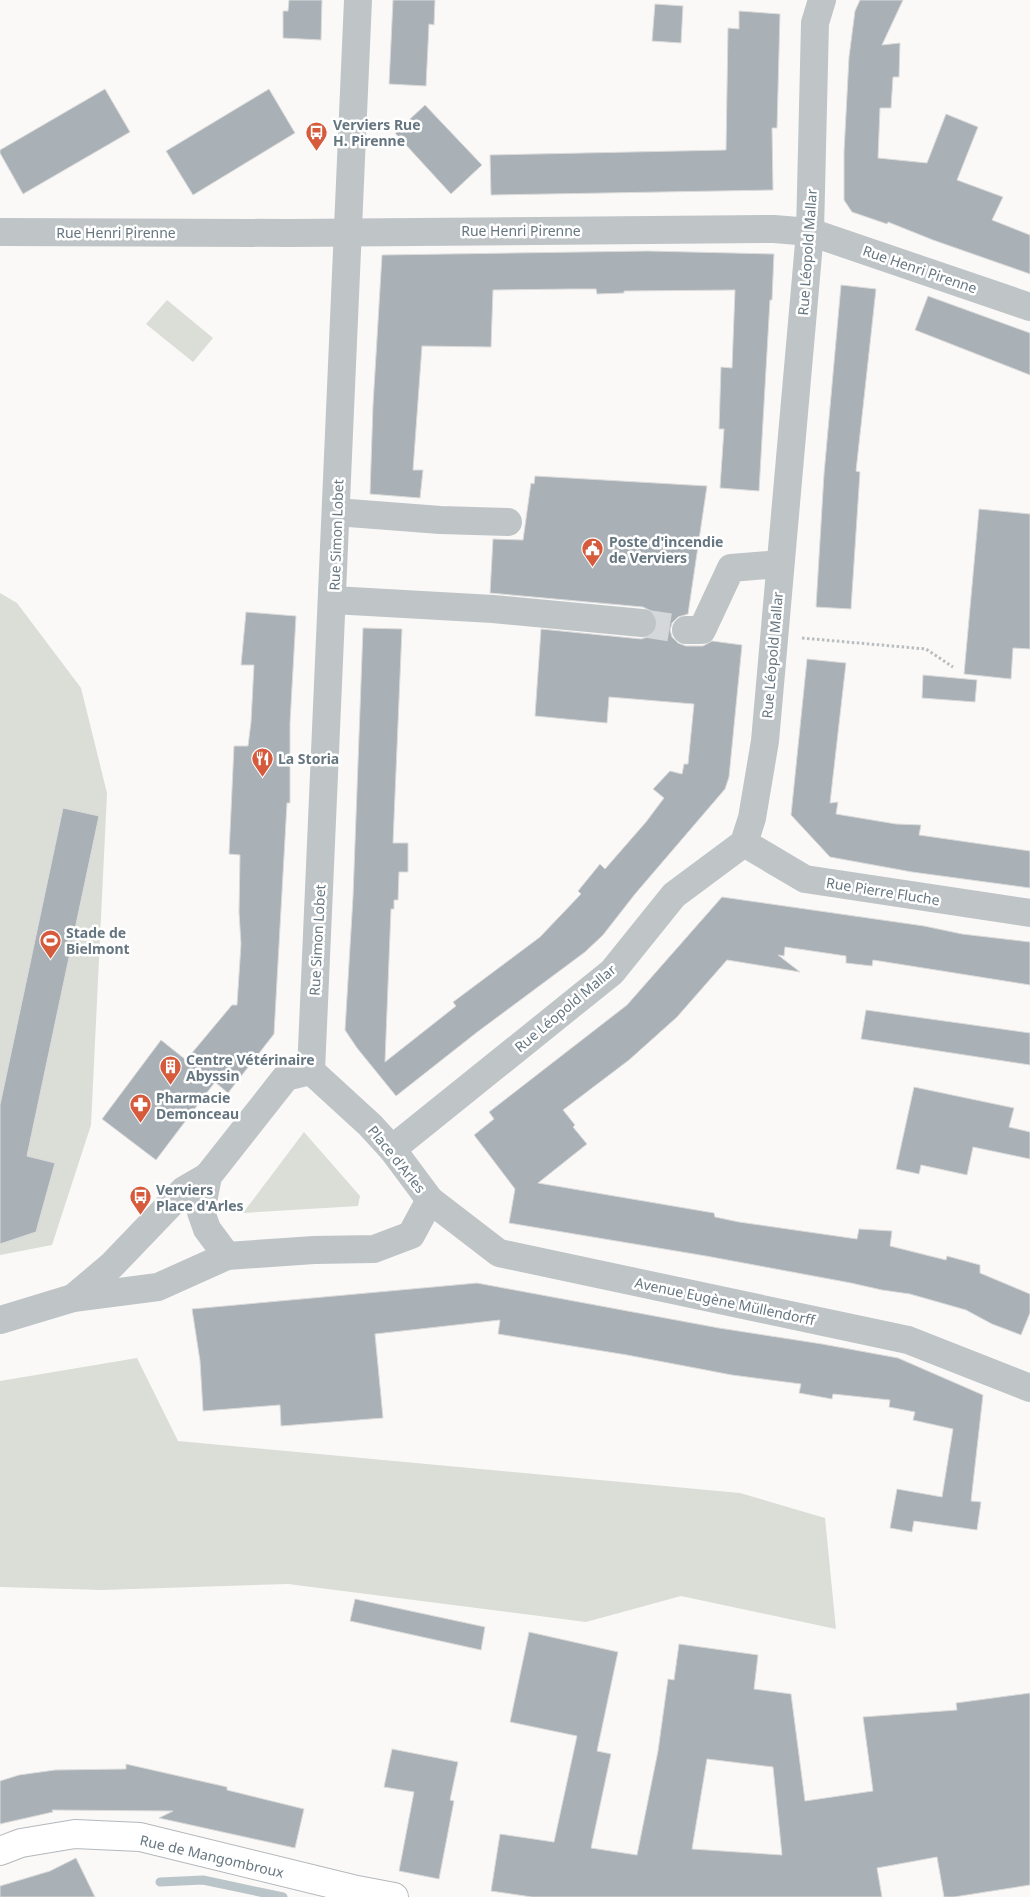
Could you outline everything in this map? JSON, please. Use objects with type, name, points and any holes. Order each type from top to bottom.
[{"type":"main road","name":"Rue de Mangombroux","points":[[0,1850],[21,1843],[75,1834],[140,1837],[352,1894],[394,1897]]},
{"type":"street","name":"Rue Simon Lobet","points":[[312,1070],[358,0]]},
{"type":"street","name":"Rue Léopold Mallar","points":[[392,1149],[612,972],[674,895],[744,843],[752,818],[765,742],[810,232],[814,23],[822,0]]},
{"type":"street","name":"Rue Henri Pirenne","points":[[0,232],[774,229],[810,232],[1030,307]]},
{"type":"street","points":[[336,512],[440,520],[508,522]]},
{"type":"street","points":[[686,630],[702,630],[731,568],[780,564]]},
{"type":"street","points":[[333,600],[493,609],[642,623]]},
{"type":"street","name":"Rue Pierre Fluche","points":[[744,843],[805,879],[1030,913]]},
{"type":"street","points":[[73,1298],[112,1265],[184,1190],[208,1176],[286,1077],[312,1070]]},
{"type":"street","name":"Place d'Arles","points":[[227,1256],[314,1250],[374,1249],[411,1235],[430,1200],[392,1149],[370,1125],[312,1070]]},
{"type":"street","points":[[0,1320],[73,1298],[158,1287],[227,1256],[207,1229],[201,1212],[208,1176]]},
{"type":"street","name":"Avenue Eugène Müllendorff","points":[[430,1200],[499,1253],[908,1340],[1030,1388]]},
{"type":"path","points":[[773,635],[926,649],[953,667]]},
{"type":"shaded area","points":[[167,300],[213,338],[193,362],[146,324]]},
{"type":"shaded area","name":"Stade de Bielmont","points":[[0,593],[17,603],[81,688],[107,793],[91,1125],[52,1245],[0,1255]]},
{"type":"shaded area","points":[[304,1132],[360,1196],[358,1206],[243,1213]]},
{"type":"shaded area","points":[[137,1358],[178,1441],[740,1493],[825,1518],[836,1629],[681,1596],[586,1622],[288,1584],[102,1590],[0,1587],[0,1381]]},
{"type":"building","points":[[289,0],[322,0],[321,40],[283,38],[283,11],[288,11]]},
{"type":"building","points":[[393,0],[435,0],[434,25],[429,24],[426,86],[389,84]]},
{"type":"building","points":[[860,0],[903,0],[882,45],[900,43],[899,77],[893,77],[891,108],[880,108],[878,158],[927,163],[946,114],[978,127],[957,180],[1003,197],[992,220],[1030,235],[1030,274],[888,222],[887,224],[852,212],[844,200],[844,152],[849,57],[855,11]]},
{"type":"building","points":[[655,4],[683,6],[681,43],[652,41]]},
{"type":"building","points":[[739,11],[780,14],[777,128],[772,128],[773,190],[491,195],[490,155],[726,150],[728,28],[739,29]]},
{"type":"building","points":[[105,89],[130,132],[23,194],[0,150]]},
{"type":"building","points":[[269,89],[295,133],[193,195],[166,151]]},
{"type":"building","points":[[425,105],[482,165],[451,194],[395,133]]},
{"type":"building","points":[[648,251],[774,254],[759,491],[720,488],[724,429],[719,429],[721,367],[732,368],[735,290],[624,291],[624,293],[597,294],[596,289],[572,289],[493,290],[491,347],[422,346],[413,470],[423,470],[420,498],[370,494],[382,255]]},
{"type":"building","points":[[841,285],[876,289],[856,471],[860,472],[851,609],[816,607],[824,474]]},
{"type":"building","points":[[928,296],[1030,333],[1030,375],[915,330]]},
{"type":"building","points":[[535,476],[707,486],[688,614],[678,617],[672,623],[670,630],[672,637],[678,643],[686,646],[703,646],[712,641],[742,645],[729,777],[725,789],[635,894],[603,935],[585,952],[476,1033],[396,1096],[357,1048],[345,1030],[353,897],[363,628],[402,629],[393,843],[408,843],[408,872],[399,872],[398,900],[394,900],[394,909],[391,909],[385,1062],[456,1006],[453,1002],[540,937],[581,894],[578,891],[600,864],[605,869],[646,822],[664,798],[653,789],[670,771],[682,774],[684,764],[688,764],[694,704],[609,697],[607,723],[535,716],[541,629],[641,639],[648,637],[654,632],[658,624],[656,617],[651,611],[643,607],[490,593],[493,539],[523,540],[531,483],[534,484]]},
{"type":"building","points":[[979,509],[1030,514],[1030,649],[1013,648],[1011,679],[964,674]]},
{"type":"building","points":[[246,612],[296,616],[290,723],[290,803],[287,803],[274,1034],[228,1093],[215,1082],[156,1160],[102,1119],[161,1040],[186,1060],[232,1005],[237,1005],[241,944],[239,912],[240,855],[229,854],[234,746],[248,746],[251,722],[254,665],[241,665]]},
{"type":"building","points":[[807,659],[846,663],[830,803],[838,802],[836,814],[896,824],[921,825],[919,835],[1030,851],[1030,888],[912,872],[830,857],[791,815]]},
{"type":"building","points":[[923,675],[977,680],[975,702],[922,698]]},
{"type":"building","points":[[63,808],[99,816],[27,1156],[55,1163],[36,1232],[0,1244],[0,1105]]},
{"type":"building","points":[[722,897],[924,926],[962,934],[1030,942],[1030,985],[873,960],[872,966],[846,963],[846,956],[785,947],[784,956],[778,955],[800,972],[727,960],[677,1017],[629,1060],[563,1110],[575,1125],[573,1127],[587,1144],[538,1183],[714,1213],[715,1217],[739,1222],[857,1239],[859,1229],[892,1231],[890,1246],[946,1260],[947,1256],[980,1265],[980,1273],[1030,1294],[1030,1313],[1021,1335],[992,1324],[966,1310],[910,1294],[706,1256],[509,1223],[515,1189],[474,1135],[494,1119],[489,1112],[627,1005]]},
{"type":"building","points":[[866,1010],[1030,1033],[1030,1065],[861,1039]]},
{"type":"building","points":[[914,1087],[1014,1108],[1009,1127],[1030,1132],[1030,1159],[973,1147],[967,1175],[921,1165],[919,1174],[896,1169]]},
{"type":"building","points":[[477,1283],[719,1328],[898,1358],[983,1395],[971,1501],[981,1502],[977,1530],[914,1521],[912,1532],[890,1528],[897,1489],[942,1497],[953,1429],[913,1420],[915,1412],[889,1407],[890,1400],[833,1394],[832,1399],[799,1393],[801,1384],[732,1375],[627,1355],[498,1334],[500,1320],[375,1334],[383,1418],[281,1426],[280,1405],[203,1411],[200,1361],[192,1309]]},
{"type":"building","points":[[355,1599],[485,1627],[481,1650],[350,1621]]},
{"type":"building","points":[[529,1632],[618,1652],[597,1751],[611,1754],[591,1848],[637,1855],[658,1751],[668,1679],[674,1680],[679,1644],[758,1655],[754,1689],[791,1694],[805,1801],[873,1791],[863,1717],[957,1710],[956,1703],[1030,1693],[1030,1885],[944,1897],[937,1857],[877,1868],[882,1897],[532,1897],[491,1891],[500,1834],[554,1842],[577,1736],[510,1722]],"holes":[[[707,1759],[773,1767],[782,1855],[692,1849]]]},
{"type":"building","points":[[392,1749],[458,1762],[450,1800],[454,1801],[439,1879],[399,1871],[414,1792],[384,1787]]},
{"type":"building","points":[[126,1764],[227,1787],[227,1790],[304,1809],[295,1848],[159,1818],[173,1811],[52,1810],[53,1812],[0,1824],[0,1781],[19,1775],[55,1770],[126,1769]]},
{"type":"building","points":[[76,1858],[95,1897],[0,1897],[0,1886],[50,1871]]},
{"type":"waterway","points":[[160,1882],[203,1880],[283,1897]]},
{"type":"tunnel","points":[[642,623],[686,630]]},
{"type":"place","name":"Verviers Rue H. Pirenne","points":[[317,151]]},
{"type":"place","name":"Poste d'incendie de Verviers","points":[[593,568]]},
{"type":"place","name":"La Storia","points":[[262,777]]},
{"type":"place","name":"Stade de Bielmont","points":[[50,959]]},
{"type":"place","name":"Centre Vétérinaire Abyssin","points":[[170,1086]]},
{"type":"place","name":"Pharmacie Demonceau","points":[[140,1124]]},
{"type":"place","name":"Verviers Place d'Arles","points":[[140,1216]]}]
